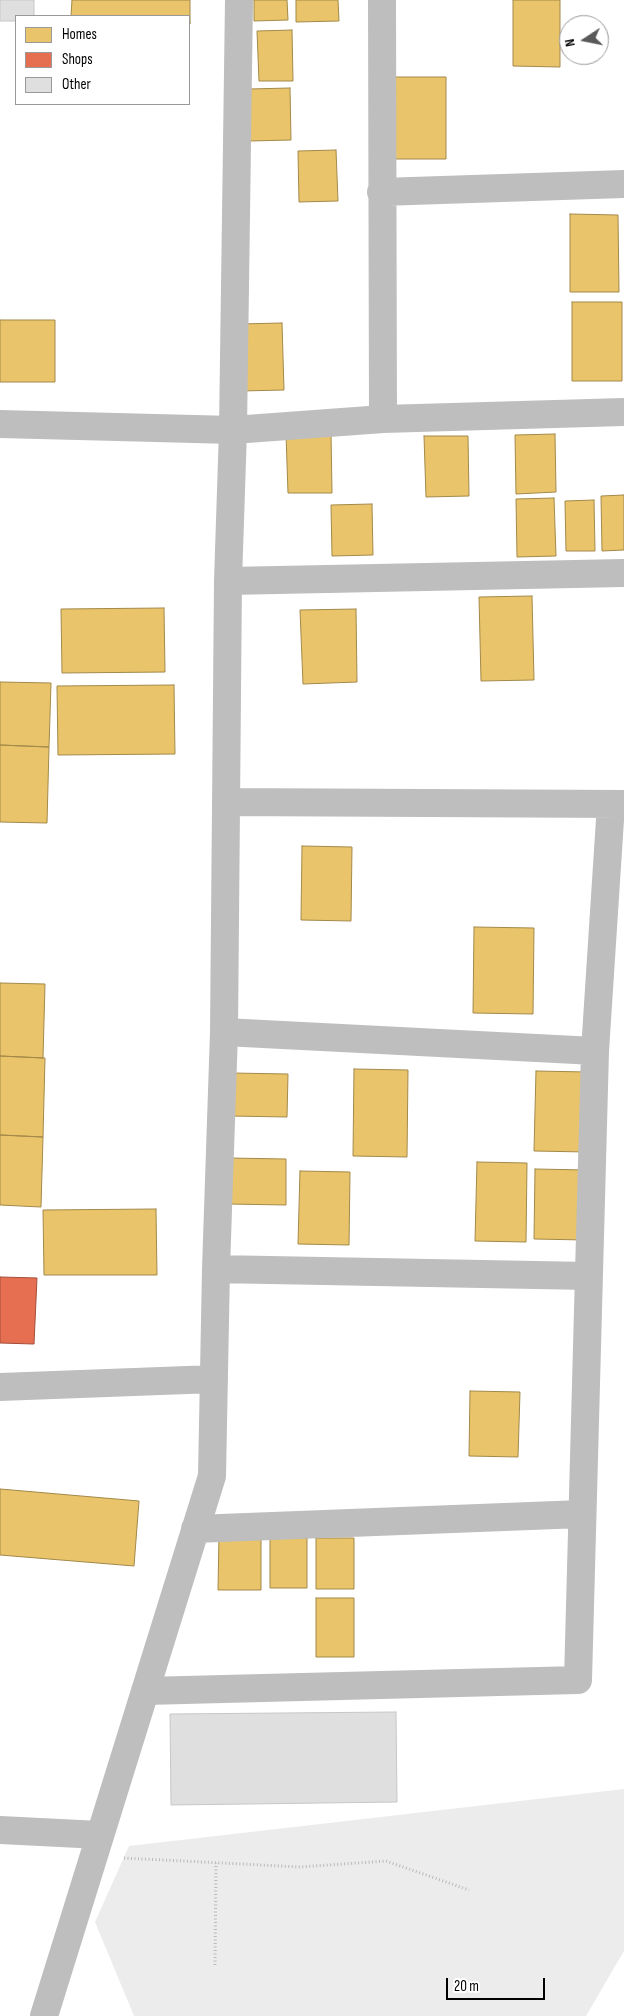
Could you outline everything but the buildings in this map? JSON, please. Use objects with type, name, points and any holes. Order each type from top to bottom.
[{"type":"street","points":[[44,2016],[212,1476],[216,1269],[224,1032],[228,581],[233,430],[239,0]]},
{"type":"street","points":[[382,0],[383,419]]},
{"type":"street","points":[[381,192],[624,184]]},
{"type":"street","points":[[0,424],[233,430],[383,419],[624,412]]},
{"type":"street","points":[[228,581],[624,573]]},
{"type":"street","points":[[145,1691],[578,1680],[595,1051],[617,804],[226,802]]},
{"type":"street","points":[[224,1032],[595,1051]]},
{"type":"street","points":[[216,1269],[589,1276]]},
{"type":"street","points":[[0,1387],[214,1379]]},
{"type":"street","points":[[195,1528],[582,1514]]},
{"type":"street","points":[[0,1830],[97,1846]]},
{"type":"path","points":[[97,1846],[216,1862],[300,1867],[386,1861],[469,1890]]},
{"type":"path","points":[[215,1965],[216,1862]]},
{"type":"shaded area","points":[[624,1789],[624,1951],[586,2016],[134,2016],[95,1922],[129,1846]]}]
